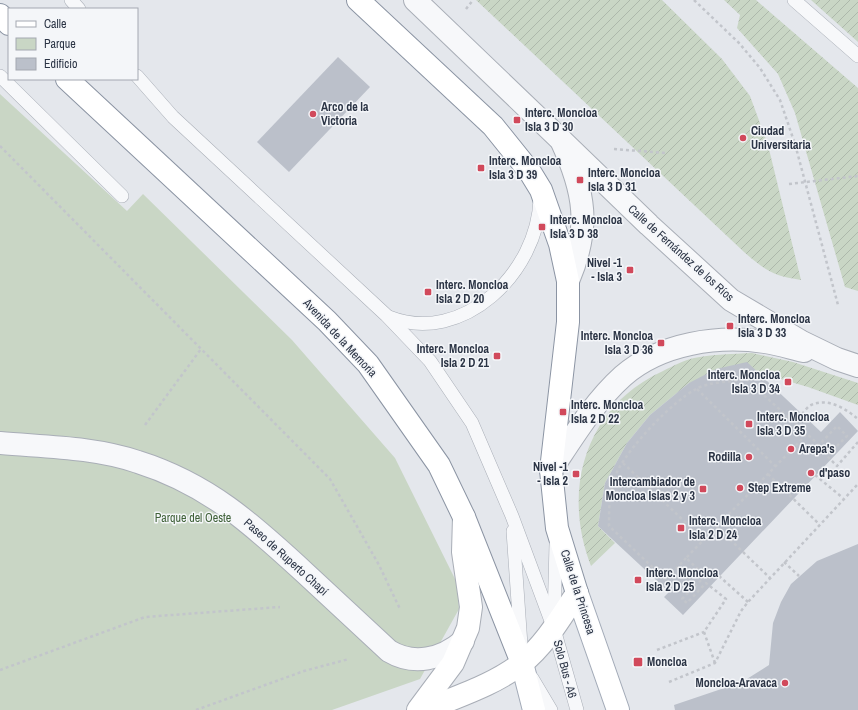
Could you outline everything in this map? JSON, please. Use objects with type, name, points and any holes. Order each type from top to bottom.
[{"type":"main road","points":[[358,0],[493,126],[530,172],[541,190],[560,244],[568,281],[568,322],[551,470]]},
{"type":"main road","points":[[0,15],[8,23]]},
{"type":"main road","name":"Avenida de la Memoria","points":[[68,80],[327,321],[368,364],[438,465],[464,517],[522,663]]},
{"type":"main road","name":"Calle de la Princesa","points":[[551,470],[556,528],[618,710]]},
{"type":"main road","points":[[418,710],[452,663],[468,628],[471,607],[463,552],[464,517]]},
{"type":"main road","points":[[425,710],[488,684],[522,663],[554,629],[577,593]]},
{"type":"main road","points":[[522,663],[534,710]]},
{"type":"street","points":[[415,0],[561,140],[569,156],[582,196],[583,235],[578,257],[568,281]]},
{"type":"street","name":"Calle de Fernández de los Ríos","points":[[561,140],[649,225],[731,300],[802,342],[837,359],[858,366]]},
{"type":"street","points":[[551,470],[584,420],[604,396],[624,375],[660,354],[677,348],[705,342],[735,339],[766,342],[837,359]]},
{"type":"street","name":"Paseo de Ruperto Chapí","points":[[0,443],[85,451],[136,461],[170,473],[194,485],[254,526],[389,651],[397,656],[412,660],[425,660],[450,651],[463,641]]},
{"type":"lane","points":[[71,0],[78,8]]},
{"type":"lane","points":[[794,0],[858,56]]},
{"type":"lane","points":[[0,76],[122,196]]},
{"type":"lane","points":[[138,77],[173,117],[386,315],[430,361],[472,423],[512,516],[554,629]]},
{"type":"lane","points":[[386,315],[404,322],[420,324],[434,323],[447,320],[474,308],[501,289],[519,267],[532,241],[538,216],[541,190]]},
{"type":"lane","points":[[512,516],[522,663],[551,710]]},
{"type":"lane","points":[[554,629],[556,528]]},
{"type":"lane","name":"Solo Bus - A6","points":[[554,629],[577,710]]},
{"type":"path","points":[[466,9],[473,0]]},
{"type":"path","points":[[694,0],[739,43],[760,68],[780,100],[806,182],[838,304]]},
{"type":"path","points":[[0,146],[330,480],[379,565],[400,609]]},
{"type":"path","points":[[614,149],[666,153]]},
{"type":"path","points":[[789,184],[858,176]]},
{"type":"path","points":[[145,425],[201,348]]},
{"type":"path","points":[[807,434],[666,580],[608,526],[609,502],[618,471],[623,463],[660,417],[697,388],[747,380],[807,434],[819,445],[837,426],[847,436],[827,456],[837,466],[858,442]]},
{"type":"path","points":[[697,388],[775,466]]},
{"type":"path","points":[[802,414],[811,405],[821,403],[846,409],[858,419]]},
{"type":"path","points":[[623,463],[704,540]]},
{"type":"path","points":[[768,474],[819,524]]},
{"type":"path","points":[[815,475],[843,498]]},
{"type":"path","points":[[669,682],[715,663],[741,611],[748,602],[843,498],[858,484]]},
{"type":"path","points":[[717,527],[770,578]]},
{"type":"path","points":[[657,650],[704,632],[726,599],[706,583],[687,603],[682,599],[705,576],[686,558]]},
{"type":"path","points":[[784,562],[799,576]]},
{"type":"path","points":[[719,576],[748,602]]},
{"type":"path","points":[[0,670],[145,617],[280,606]]},
{"type":"path","points":[[704,632],[715,663]]},
{"type":"path","points":[[196,710],[304,671],[349,659]]},
{"type":"green space","points":[[476,0],[662,0],[722,59],[750,96],[768,145],[801,280],[776,274],[764,268],[744,252]]},
{"type":"green space","points":[[724,0],[756,0],[858,88],[858,291],[845,287],[795,113],[778,74],[737,28],[740,15]]},
{"type":"green space","points":[[811,0],[858,0],[858,42]]},
{"type":"green space","name":"Parque del Oeste","points":[[0,94],[127,211],[143,194],[292,340],[395,458],[457,583],[459,609],[420,679],[332,710],[0,710]]},
{"type":"green space","points":[[752,353],[793,362],[858,383],[858,405],[808,387],[757,372],[689,383],[650,415],[627,443],[605,483],[598,526],[615,543],[591,566],[582,537],[579,508],[580,480],[587,453],[598,428],[615,405],[637,386],[678,363],[694,358],[708,356]]},
{"type":"building","name":"Arco de la Victoria","points":[[338,57],[370,87],[289,172],[257,142]]},
{"type":"building","name":"Intercambiador de Moncloa Islas 2 y 3","points":[[747,362],[821,432],[840,412],[858,431],[683,615],[664,597],[669,592],[598,526],[605,483],[627,443],[650,415],[689,383],[716,369]]},
{"type":"building","points":[[858,544],[858,710],[675,710],[674,705],[742,682],[769,665],[773,623],[781,602],[791,584],[817,561]]},
{"type":"place","name":"Arco de la Victoria","points":[[313,114]]},
{"type":"place","name":"Interc. Moncloa Isla 3 D 30","points":[[517,120]]},
{"type":"place","name":"Ciudad Universitaria","points":[[743,138]]},
{"type":"place","name":"Interc. Moncloa Isla 3 D 39","points":[[481,168]]},
{"type":"place","name":"Interc. Moncloa Isla 3 D 31","points":[[580,180]]},
{"type":"place","name":"Interc. Moncloa Isla 3 D 38","points":[[542,227]]},
{"type":"place","name":"Nivel -1 - Isla 3","points":[[630,270]]},
{"type":"place","name":"Interc. Moncloa Isla 2 D 20","points":[[428,292]]},
{"type":"place","name":"Interc. Moncloa Isla 3 D 33","points":[[730,326]]},
{"type":"place","name":"Interc. Moncloa Isla 3 D 36","points":[[661,343]]},
{"type":"place","name":"Interc. Moncloa Isla 2 D 21","points":[[497,356]]},
{"type":"place","name":"Interc. Moncloa Isla 3 D 34","points":[[788,382]]},
{"type":"place","name":"Interc. Moncloa Isla 2 D 22","points":[[563,412]]},
{"type":"place","name":"Interc. Moncloa Isla 3 D 35","points":[[749,424]]},
{"type":"place","name":"Arepa's","points":[[791,449]]},
{"type":"place","name":"Rodilla","points":[[749,457]]},
{"type":"place","name":"d'paso","points":[[811,473]]},
{"type":"place","name":"Nivel -1 - Isla 2","points":[[576,474]]},
{"type":"place","name":"Step Extreme","points":[[740,488]]},
{"type":"place","name":"Intercambiador de Moncloa Islas 2 y 3","points":[[703,489]]},
{"type":"place","name":"Interc. Moncloa Isla 2 D 24","points":[[681,528]]},
{"type":"place","name":"Interc. Moncloa Isla 2 D 25","points":[[638,580]]},
{"type":"place","name":"Moncloa","points":[[638,662]]},
{"type":"place","name":"Moncloa-Aravaca","points":[[785,683]]}]
